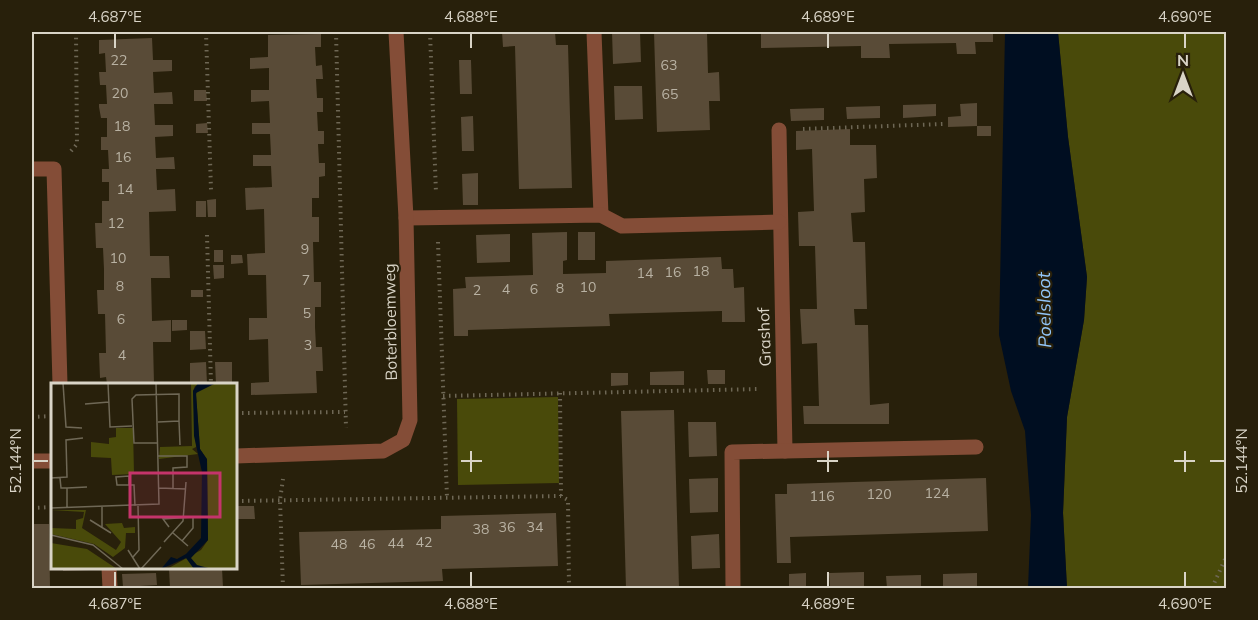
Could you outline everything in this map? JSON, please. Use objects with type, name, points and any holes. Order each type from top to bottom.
[{"type":"street","name":"Boterbloemweg","points":[[237,456],[383,451],[403,440],[410,420],[406,218],[396,32]]},
{"type":"street","points":[[594,32],[602,215]]},
{"type":"street","name":"Grashof","points":[[779,130],[785,451]]},
{"type":"street","points":[[32,169],[54,169],[60,383]]},
{"type":"street","points":[[406,218],[602,215],[622,226],[779,222]]},
{"type":"street","points":[[733,588],[732,452],[976,447]]},
{"type":"street","points":[[32,461],[51,461]]},
{"type":"street","points":[[109,569],[110,588]]},
{"type":"path","points":[[54,169],[77,144],[76,32]]},
{"type":"path","points":[[206,32],[211,190]]},
{"type":"path","points":[[336,32],[345,412],[348,453]]},
{"type":"path","points":[[430,32],[447,498]]},
{"type":"path","points":[[779,130],[943,124]]},
{"type":"path","points":[[207,235],[211,383]]},
{"type":"path","points":[[443,396],[784,388]]},
{"type":"path","points":[[560,393],[561,496]]},
{"type":"path","points":[[237,414],[345,412]]},
{"type":"path","points":[[32,417],[51,416]]},
{"type":"path","points":[[283,588],[280,500],[287,455]]},
{"type":"path","points":[[237,501],[561,496],[568,500],[569,588]]},
{"type":"path","points":[[32,508],[51,507]]},
{"type":"path","points":[[1212,588],[1227,557]]},
{"type":"shaded area","points":[[1058,32],[1226,32],[1226,588],[1067,588],[1063,513],[1067,417],[1084,320],[1087,277],[1068,137]]},
{"type":"shaded area","points":[[558,397],[559,483],[458,485],[457,399]]},
{"type":"water","name":"Poelsloot","points":[[1005,32],[1058,32],[1068,137],[1087,277],[1084,320],[1067,417],[1063,513],[1067,588],[1028,588],[1031,515],[1025,431],[1011,391],[999,335]]},
{"type":"building","points":[[502,32],[555,32],[556,45],[568,45],[572,188],[519,189],[515,46],[503,47]]},
{"type":"building","points":[[612,32],[640,32],[641,62],[613,64]]},
{"type":"building","points":[[654,32],[707,32],[708,73],[719,72],[720,101],[709,101],[710,130],[657,132]]},
{"type":"building","points":[[761,32],[993,32],[993,42],[975,42],[976,54],[957,54],[956,43],[889,44],[890,58],[861,58],[861,46],[761,48]]},
{"type":"building","points":[[321,34],[321,47],[315,47],[316,66],[322,65],[323,79],[316,79],[317,98],[323,98],[323,112],[317,112],[318,131],[324,131],[324,144],[318,144],[319,163],[325,163],[325,176],[319,177],[319,198],[312,198],[312,217],[319,217],[319,242],[313,242],[314,282],[321,282],[321,307],[315,307],[315,327],[316,347],[322,347],[323,371],[316,371],[317,393],[251,395],[251,383],[269,382],[268,339],[249,340],[249,318],[267,318],[266,275],[248,275],[247,254],[265,253],[264,209],[246,210],[245,188],[272,187],[271,166],[253,166],[253,155],[271,155],[270,134],[252,134],[252,123],[270,123],[269,101],[251,102],[251,90],[269,90],[269,68],[250,69],[250,58],[268,57],[268,35]]},
{"type":"building","points":[[152,38],[153,60],[172,60],[172,71],[153,72],[154,93],[172,92],[173,104],[154,104],[155,125],[173,125],[173,136],[155,137],[156,158],[174,157],[175,169],[156,169],[157,190],[175,189],[176,211],[149,212],[150,256],[169,256],[170,278],[151,278],[152,321],[171,320],[171,342],[153,342],[154,383],[107,383],[106,377],[100,378],[99,353],[106,353],[105,314],[98,314],[97,290],[104,290],[104,269],[103,248],[96,248],[95,223],[102,223],[102,201],[109,201],[109,182],[102,182],[102,169],[109,169],[108,150],[101,150],[101,137],[107,137],[107,118],[101,118],[99,104],[107,104],[106,85],[100,85],[99,72],[106,72],[105,53],[99,54],[99,40]]},
{"type":"building","points":[[459,60],[471,60],[472,94],[460,94]]},
{"type":"building","points":[[614,86],[642,86],[643,119],[615,120]]},
{"type":"building","points":[[194,90],[206,90],[207,101],[194,101]]},
{"type":"building","points":[[977,103],[977,126],[948,127],[948,117],[961,116],[960,104]]},
{"type":"building","points":[[936,104],[936,116],[903,118],[903,105]]},
{"type":"building","points":[[880,106],[880,118],[847,119],[846,107]]},
{"type":"building","points":[[824,108],[824,120],[791,121],[790,109]]},
{"type":"building","points":[[473,116],[474,151],[462,151],[461,117]]},
{"type":"building","points":[[207,123],[208,133],[196,133],[196,124]]},
{"type":"building","points":[[977,126],[991,126],[991,136],[977,136]]},
{"type":"building","points":[[850,129],[850,145],[876,145],[877,178],[864,179],[865,212],[851,213],[853,242],[865,242],[867,309],[854,309],[855,325],[868,325],[870,405],[889,403],[889,424],[804,424],[803,406],[819,406],[817,343],[802,344],[800,309],[817,309],[815,246],[799,246],[798,212],[814,211],[812,149],[796,150],[796,131]]},
{"type":"building","points":[[478,173],[478,205],[463,205],[462,174]]},
{"type":"building","points":[[216,199],[216,217],[208,217],[207,200]]},
{"type":"building","points":[[196,201],[206,201],[206,217],[196,217]]},
{"type":"building","points":[[567,232],[567,260],[563,261],[563,274],[606,273],[606,261],[721,257],[722,269],[733,269],[734,288],[744,287],[745,322],[722,322],[722,311],[609,314],[610,326],[468,330],[468,336],[454,336],[453,289],[466,288],[465,277],[533,275],[532,233]]},
{"type":"building","points":[[578,232],[595,232],[595,260],[578,260]]},
{"type":"building","points":[[510,234],[510,262],[477,263],[476,235]]},
{"type":"building","points":[[214,250],[223,250],[223,262],[214,262]]},
{"type":"building","points":[[231,255],[242,255],[243,263],[231,264]]},
{"type":"building","points":[[213,265],[224,265],[224,278],[214,279]]},
{"type":"building","points":[[191,290],[203,290],[203,297],[191,297]]},
{"type":"building","points":[[172,320],[187,320],[187,330],[172,331]]},
{"type":"building","points":[[190,331],[205,331],[206,349],[190,350]]},
{"type":"building","points":[[206,362],[207,383],[190,383],[190,363]]},
{"type":"building","points":[[215,362],[232,362],[232,383],[216,383]]},
{"type":"building","points":[[707,370],[725,370],[725,384],[708,384]]},
{"type":"building","points":[[684,371],[684,385],[650,385],[650,372]]},
{"type":"building","points":[[611,373],[628,373],[628,385],[611,386]]},
{"type":"building","points":[[674,410],[679,588],[626,588],[621,411]]},
{"type":"building","points":[[688,422],[716,422],[717,456],[689,457]]},
{"type":"building","points":[[718,478],[718,512],[690,513],[689,479]]},
{"type":"building","points":[[986,478],[988,531],[790,537],[791,563],[777,563],[775,494],[787,494],[787,484]]},
{"type":"building","points":[[237,506],[254,506],[255,519],[237,519]]},
{"type":"building","points":[[556,513],[558,566],[442,569],[443,581],[301,585],[299,532],[441,529],[441,516]]},
{"type":"building","points":[[32,524],[49,524],[50,588],[32,588]]},
{"type":"building","points":[[719,534],[720,568],[692,569],[691,536]]},
{"type":"building","points":[[63,569],[91,569],[91,570],[63,571]]},
{"type":"building","points":[[169,569],[222,569],[223,588],[170,588]]},
{"type":"building","points":[[864,572],[864,588],[830,588],[829,573]]},
{"type":"building","points":[[156,573],[157,585],[123,587],[122,574]]},
{"type":"building","points":[[806,573],[806,588],[789,588],[789,574]]},
{"type":"building","points":[[977,573],[977,586],[943,587],[943,574]]},
{"type":"building","points":[[921,575],[921,588],[887,588],[886,576]]}]
